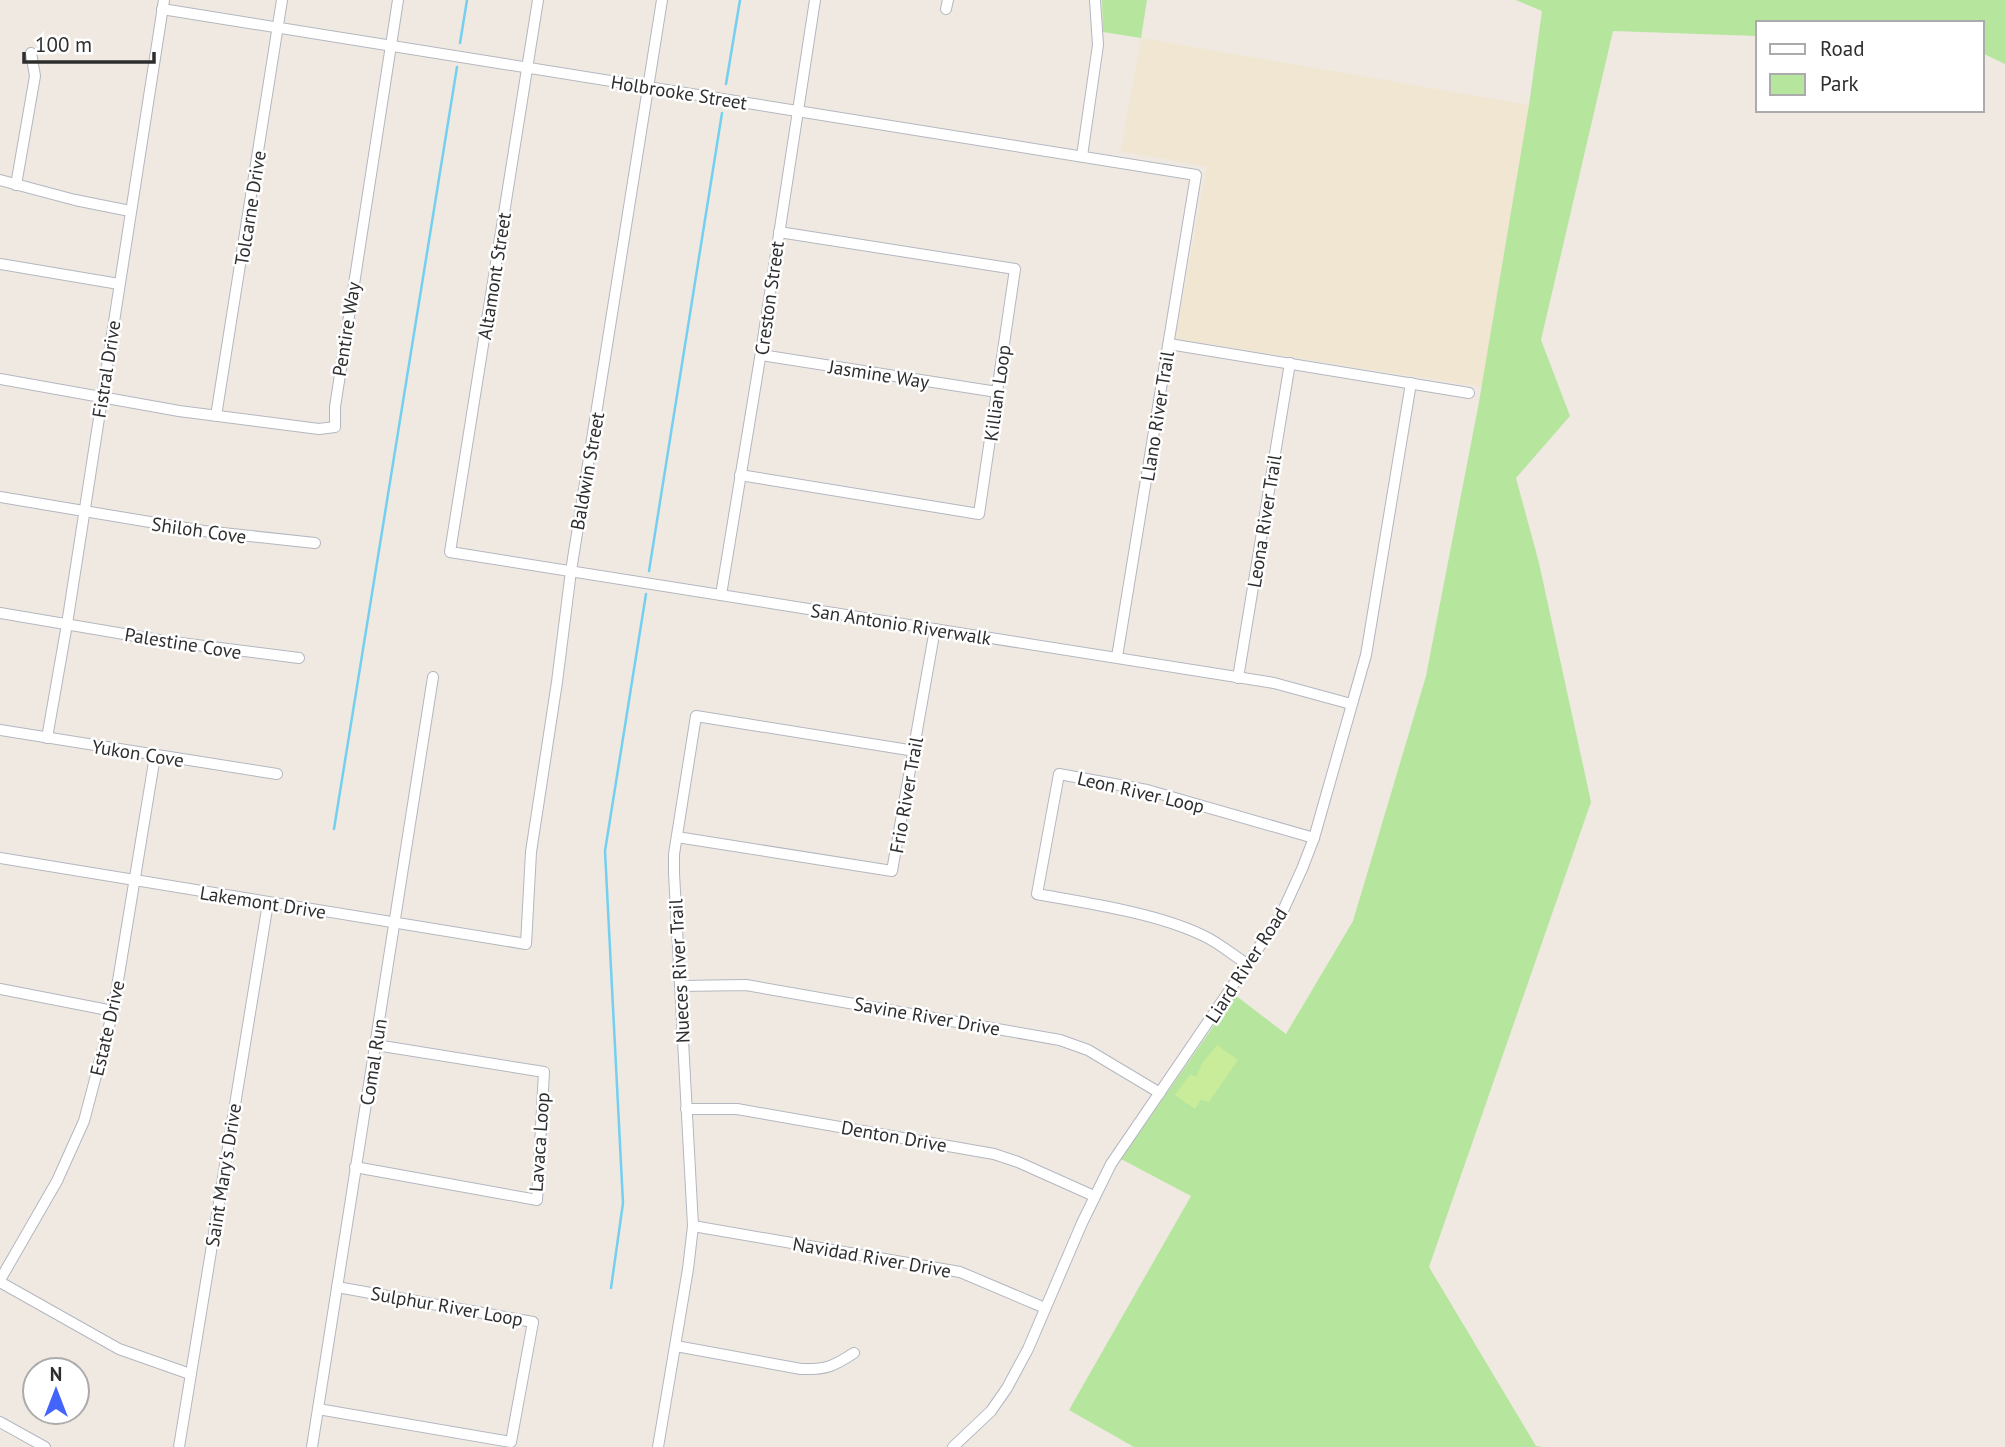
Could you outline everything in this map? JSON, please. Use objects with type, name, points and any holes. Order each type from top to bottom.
[{"type":"street","name":"Tolcarne Drive","points":[[216,416],[282,0]]},
{"type":"street","name":"Pentire Way","points":[[0,379],[216,416],[319,429],[335,427],[335,407],[398,0]]},
{"type":"street","name":"Altamont Street","points":[[450,552],[538,0]]},
{"type":"street","name":"Baldwin Street","points":[[526,944],[531,852],[571,571],[662,0]]},
{"type":"street","name":"Creston Street","points":[[721,595],[815,0]]},
{"type":"street","points":[[1082,156],[1098,46],[1095,0]]},
{"type":"street","name":"Holbrooke Street","points":[[163,4],[277,27],[1196,175]]},
{"type":"street","name":"Fistral Drive","points":[[47,738],[163,4]]},
{"type":"street","points":[[16,185],[35,76],[31,53]]},
{"type":"street","name":"Llano River Trail","points":[[1116,657],[1196,175]]},
{"type":"street","points":[[0,180],[130,211]]},
{"type":"street","name":"Killian Loop","points":[[740,475],[979,514],[1015,269],[779,232]]},
{"type":"street","points":[[0,264],[119,284]]},
{"type":"street","points":[[1169,344],[1469,393]]},
{"type":"street","name":"Jasmine Way","points":[[761,355],[997,392]]},
{"type":"street","name":"Leona River Trail","points":[[1238,678],[1290,363]]},
{"type":"street","name":"Liard River Road","points":[[953,1447],[991,1411],[1007,1388],[1028,1349],[1094,1196],[1123,1144],[1281,915],[1314,838],[1366,655],[1411,383]]},
{"type":"street","name":"Shiloh Cove","points":[[0,497],[216,533],[315,543]]},
{"type":"street","name":"San Antonio Riverwalk","points":[[450,552],[1116,657],[1286,686],[1351,704]]},
{"type":"street","name":"Palestine Cove","points":[[0,613],[246,653],[299,658]]},
{"type":"street","name":"Frio River Trail","points":[[677,837],[892,870],[935,629]]},
{"type":"street","name":"Comal Run","points":[[312,1447],[433,677]]},
{"type":"street","name":"Nueces River Trail","points":[[658,1447],[693,1226],[674,873],[696,716],[915,751]]},
{"type":"street","name":"Yukon Cove","points":[[0,730],[277,774]]},
{"type":"street","name":"Estate Drive","points":[[0,1281],[57,1181],[84,1121],[113,1011],[155,756]]},
{"type":"street","name":"Leon River Loop","points":[[1248,965],[1202,935],[1174,925],[1094,904],[1037,894],[1059,774],[1147,790],[1314,838]]},
{"type":"street","name":"Lakemont Drive","points":[[0,859],[526,944]]},
{"type":"street","name":"Saint Mary's Drive","points":[[179,1447],[268,903]]},
{"type":"street","name":"Savine River Drive","points":[[680,986],[746,985],[1060,1040],[1088,1050],[1160,1093]]},
{"type":"street","points":[[0,989],[113,1011]]},
{"type":"street","name":"Lavaca Loop","points":[[355,1167],[537,1200],[544,1072],[376,1045]]},
{"type":"street","name":"Denton Drive","points":[[687,1109],[737,1109],[994,1154],[1094,1196]]},
{"type":"street","name":"Navidad River Drive","points":[[693,1226],[960,1272],[1045,1308]]},
{"type":"street","points":[[0,1281],[119,1349],[190,1374]]},
{"type":"street","name":"Sulphur River Loop","points":[[318,1409],[511,1442],[533,1321],[337,1287]]},
{"type":"street","points":[[676,1346],[801,1369],[820,1370],[835,1366],[855,1353]]},
{"type":"street","points":[[0,1422],[45,1447]]},
{"type":"shaded area","points":[[1141,38],[1529,105],[1482,387],[1175,339],[1207,167],[1121,151]]},
{"type":"green space","points":[[1102,0],[1147,0],[1141,38],[1103,32]]},
{"type":"green space","points":[[1516,0],[2005,0],[2005,64],[1984,54],[1984,21],[1756,21],[1756,36],[1613,31],[1541,340],[1570,416],[1516,478],[1539,563],[1591,802],[1429,1267],[1536,1446],[1543,1447],[1134,1447],[1069,1410],[1191,1196],[1121,1159],[1235,995],[1286,1034],[1353,921],[1426,676],[1479,402],[1529,105],[1542,11]]},
{"type":"green space","points":[[1217,1045],[1238,1060],[1209,1102],[1201,1100],[1195,1109],[1175,1095],[1190,1074],[1196,1077],[1203,1062]]},
{"type":"waterway","points":[[460,43],[467,0]]},
{"type":"waterway","points":[[726,84],[740,0]]},
{"type":"waterway","points":[[334,829],[457,67]]},
{"type":"waterway","points":[[649,571],[722,113]]},
{"type":"waterway","points":[[611,1288],[623,1203],[605,851],[646,594]]}]
